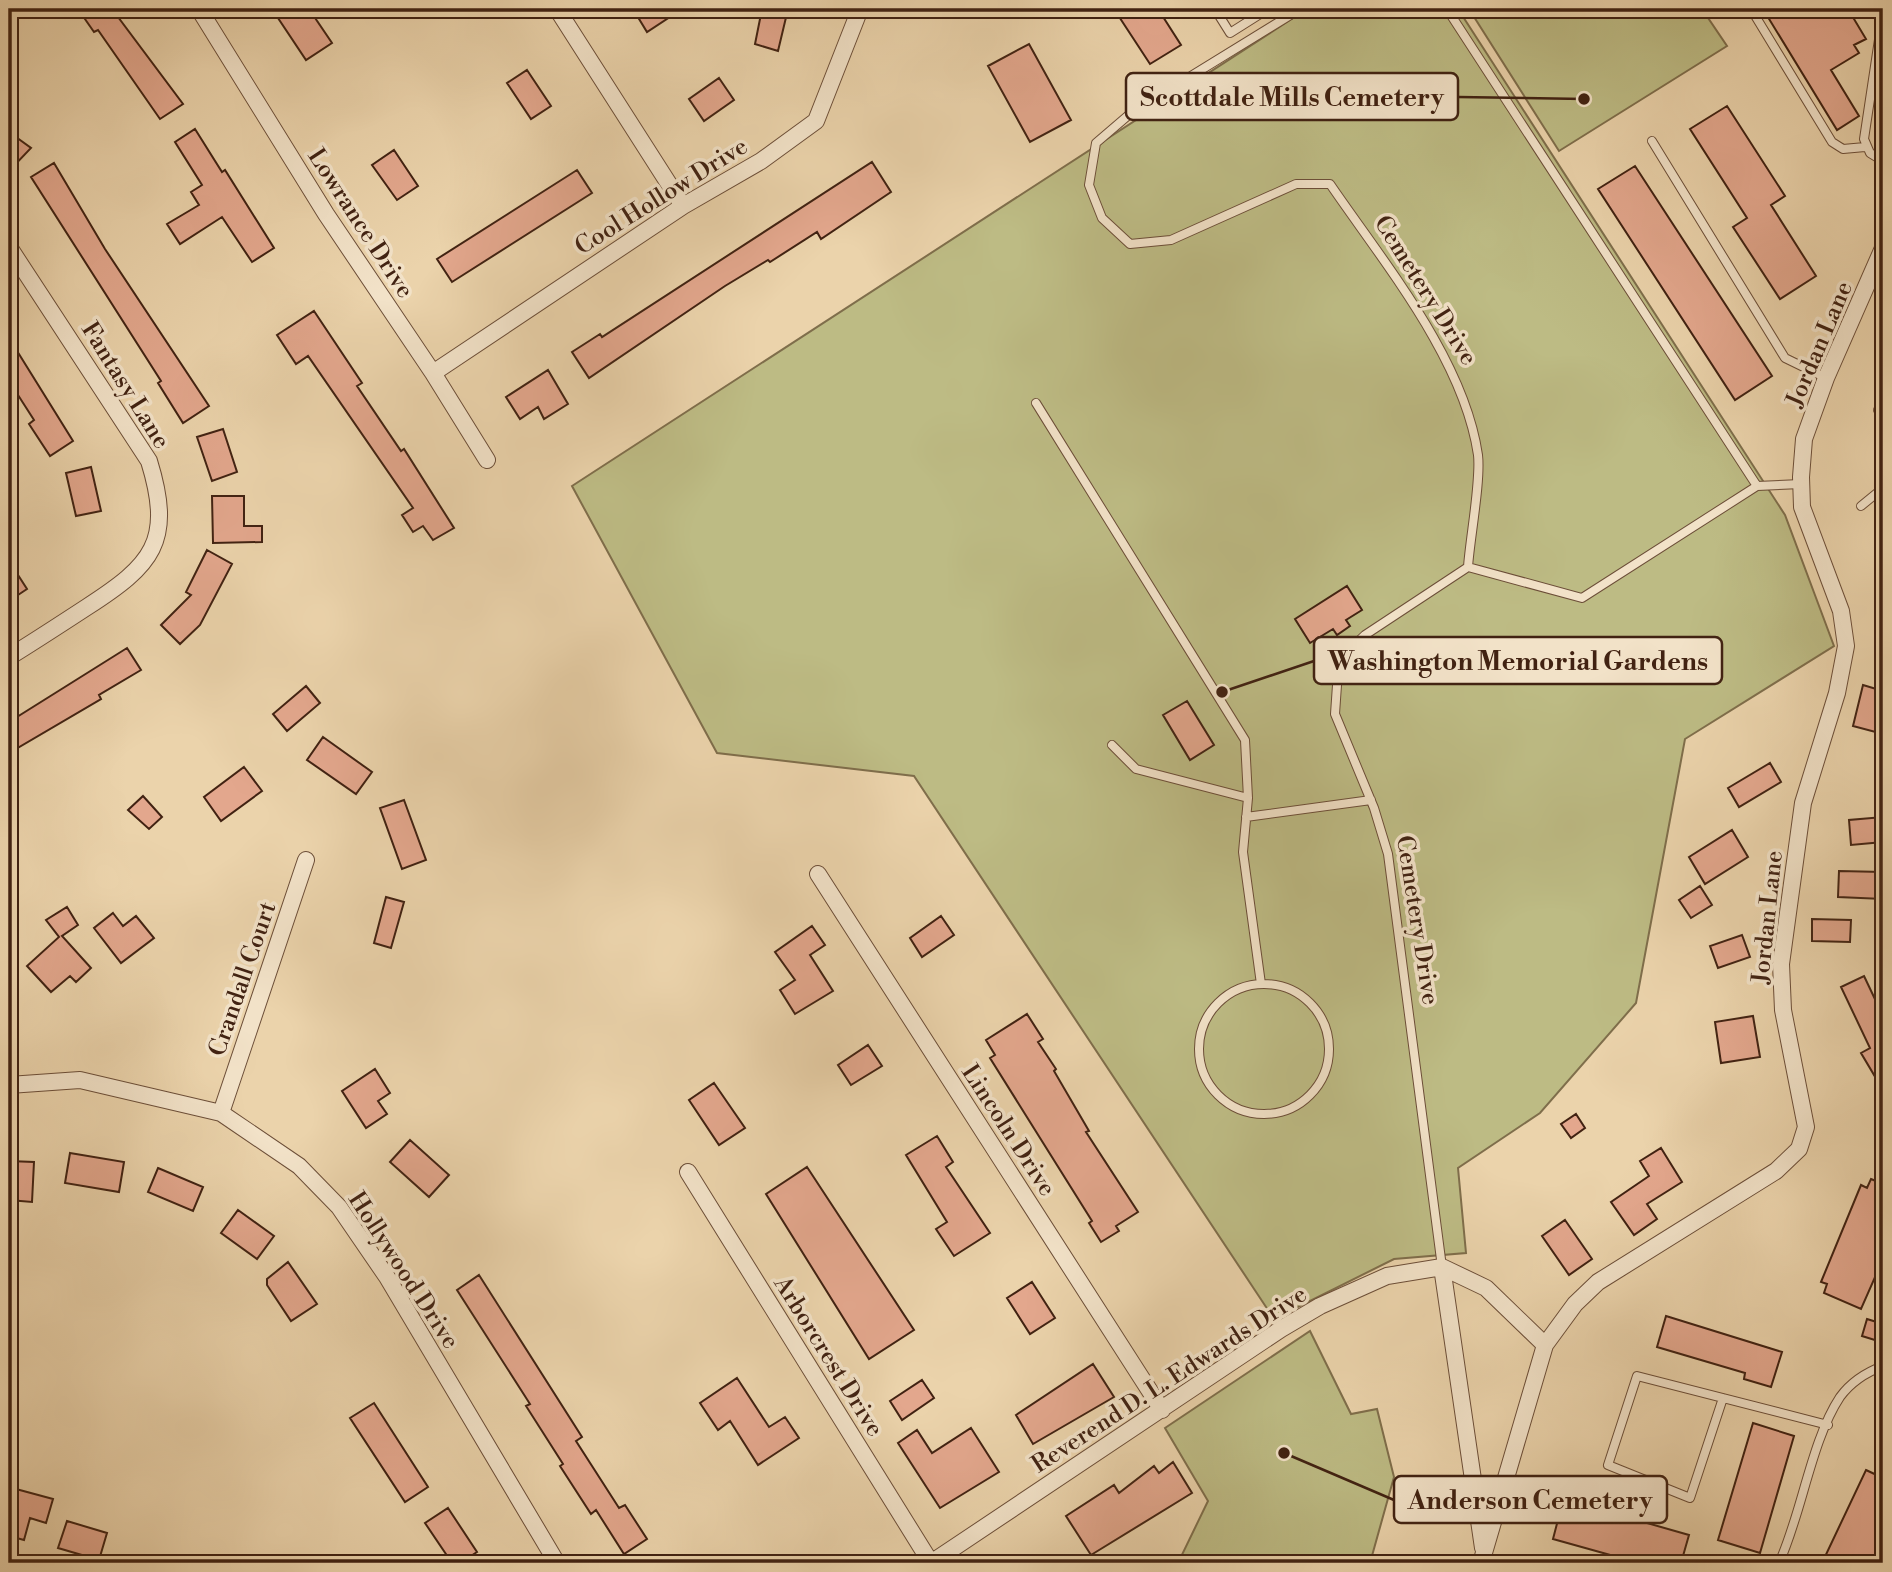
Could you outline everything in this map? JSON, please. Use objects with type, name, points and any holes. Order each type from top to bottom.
[{"type":"street","name":"Lowrance Drive","points":[[199,9],[326,214],[433,373],[487,460]]},
{"type":"street","points":[[557,9],[684,206]]},
{"type":"street","name":"Cool Hollow Drive","points":[[433,373],[684,206],[761,161],[816,121],[859,11]]},
{"type":"street","name":"Fantasy Lane","points":[[9,247],[149,461],[157,487],[159,515],[154,545],[141,568],[123,584],[9,657]]},
{"type":"street","name":"Jordan Lane","points":[[1483,1559],[1545,1345],[1576,1304],[1598,1282],[1776,1171],[1799,1149],[1804,1139],[1804,1112],[1783,1010],[1781,964],[1803,803],[1836,693],[1846,646],[1842,611],[1802,507],[1804,439],[1826,378],[1883,248]]},
{"type":"street","name":"Crandall Court","points":[[221,1113],[306,860]]},
{"type":"street","name":"Lincoln Drive","points":[[818,874],[1161,1410]]},
{"type":"street","name":"Hollywood Drive","points":[[9,1085],[80,1080],[221,1113],[299,1166],[339,1207],[387,1277],[557,1563]]},
{"type":"street","name":"Arborcrest Drive","points":[[688,1172],[931,1563]]},
{"type":"street","points":[[1442,1267],[1486,1289],[1545,1345]]},
{"type":"street","name":"Reverend D. L. Edwards Drive","points":[[931,1563],[1281,1329],[1320,1306],[1388,1276],[1442,1267]]},
{"type":"street","name":"Cemetery Drive","points":[[1442,1267],[1483,1559]]},
{"type":"lane","points":[[1215,9],[1230,33],[1268,9]]},
{"type":"lane","name":"Cemetery Drive","points":[[1300,9],[1131,113],[1096,143],[1089,185],[1102,218],[1129,244],[1171,240],[1296,184],[1330,184],[1429,332],[1461,389],[1478,457],[1468,567],[1365,635],[1345,654],[1337,685],[1335,713],[1371,800],[1388,854],[1442,1267]]},
{"type":"lane","points":[[1447,9],[1757,486]]},
{"type":"lane","points":[[1751,9],[1832,142],[1843,149],[1866,147]]},
{"type":"lane","points":[[1883,13],[1864,139],[1866,147],[1883,161]]},
{"type":"lane","points":[[1652,141],[1785,358],[1826,378]]},
{"type":"lane","points":[[1036,403],[1245,740],[1248,798],[1243,852],[1261,984]]},
{"type":"lane","points":[[1468,567],[1582,598],[1757,486],[1801,484]]},
{"type":"lane","points":[[1861,506],[1883,488]]},
{"type":"lane","points":[[1112,745],[1136,769],[1248,798]]},
{"type":"lane","points":[[1246,817],[1371,800]]},
{"type":"lane","points":[[1261,984],[1290,990],[1314,1008],[1325,1026],[1329,1045],[1327,1065],[1319,1084],[1306,1099],[1289,1110],[1268,1114],[1248,1112],[1229,1104],[1208,1082],[1198,1053],[1201,1032],[1209,1013],[1223,998],[1241,988],[1261,984]]},
{"type":"lane","points":[[1779,1563],[1794,1531],[1828,1425],[1841,1396],[1865,1373],[1883,1366]]},
{"type":"lane","points":[[1723,1398],[1690,1498],[1608,1465],[1637,1376],[1723,1398],[1828,1425]]},
{"type":"shaded area","points":[[1307,9],[1458,9],[1785,515],[1834,646],[1685,739],[1636,1003],[1540,1113],[1458,1168],[1466,1253],[1394,1259],[1274,1319],[914,776],[717,753],[572,486]]},
{"type":"shaded area","points":[[1469,9],[1702,9],[1727,46],[1559,151]]},
{"type":"shaded area","points":[[1310,1331],[1351,1414],[1377,1409],[1394,1477],[1370,1563],[1178,1563],[1208,1501],[1165,1428]]},
{"type":"building","points":[[78,9],[112,9],[183,104],[160,119],[98,30],[94,32]]},
{"type":"building","points":[[272,9],[309,9],[332,43],[306,60]]},
{"type":"building","points":[[633,9],[682,9],[647,32]]},
{"type":"building","points":[[762,9],[788,9],[778,51],[755,44]]},
{"type":"building","points":[[1114,9],[1158,9],[1181,45],[1150,64]]},
{"type":"building","points":[[1763,9],[1848,9],[1866,39],[1854,45],[1859,53],[1831,70],[1859,116],[1837,130]]},
{"type":"building","points":[[1029,44],[1071,120],[1030,142],[988,66]]},
{"type":"building","points":[[527,70],[551,106],[531,119],[507,83]]},
{"type":"building","points":[[719,78],[734,100],[704,121],[689,99]]},
{"type":"building","points":[[1727,106],[1785,196],[1771,205],[1816,276],[1780,299],[1733,227],[1747,218],[1690,129]]},
{"type":"building","points":[[195,129],[222,172],[225,170],[274,248],[252,262],[222,217],[180,244],[167,224],[199,205],[191,192],[202,185],[175,142]]},
{"type":"building","points":[[9,132],[31,148],[9,171]]},
{"type":"building","points":[[394,150],[418,186],[397,200],[372,165]]},
{"type":"building","points":[[872,162],[891,192],[821,239],[817,232],[725,286],[589,378],[572,352],[600,334],[602,337]]},
{"type":"building","points":[[54,163],[105,249],[209,406],[183,423],[158,383],[161,381],[31,177]]},
{"type":"building","points":[[1635,166],[1772,376],[1735,400],[1598,189]]},
{"type":"building","points":[[577,170],[592,193],[452,282],[437,259]]},
{"type":"building","points":[[314,311],[362,383],[357,386],[401,451],[404,449],[454,528],[433,540],[423,526],[413,532],[402,515],[413,508],[308,356],[296,364],[277,335]]},
{"type":"building","points":[[9,338],[73,441],[50,456],[29,424],[34,420],[9,381]]},
{"type":"building","points":[[548,370],[568,404],[544,419],[538,407],[520,419],[506,397]]},
{"type":"building","points":[[223,429],[237,472],[212,481],[197,437]]},
{"type":"building","points":[[91,467],[101,511],[76,516],[66,473]]},
{"type":"building","points":[[212,496],[244,496],[244,526],[262,526],[262,542],[213,543]]},
{"type":"building","points":[[207,550],[232,564],[200,625],[180,644],[161,625],[191,595],[186,592]]},
{"type":"building","points":[[9,561],[27,589],[9,601]]},
{"type":"building","points":[[1347,586],[1362,610],[1346,620],[1350,626],[1337,635],[1333,629],[1310,643],[1295,619]]},
{"type":"building","points":[[127,648],[141,670],[99,695],[101,699],[9,753],[9,722]]},
{"type":"building","points":[[1863,685],[1883,691],[1883,734],[1853,726]]},
{"type":"building","points":[[306,686],[320,703],[287,731],[273,714]]},
{"type":"building","points":[[1187,701],[1214,745],[1190,760],[1163,715]]},
{"type":"building","points":[[323,737],[372,772],[356,794],[307,760]]},
{"type":"building","points":[[1770,763],[1781,782],[1739,807],[1728,788]]},
{"type":"building","points":[[244,767],[262,791],[221,821],[204,797]]},
{"type":"building","points":[[143,796],[162,817],[149,829],[128,810]]},
{"type":"building","points":[[404,800],[426,860],[402,869],[380,808]]},
{"type":"building","points":[[1883,817],[1883,842],[1851,845],[1849,820]]},
{"type":"building","points":[[1732,830],[1748,857],[1705,884],[1689,857]]},
{"type":"building","points":[[1839,871],[1883,872],[1883,899],[1838,897]]},
{"type":"building","points":[[1700,886],[1712,905],[1691,918],[1679,900]]},
{"type":"building","points":[[386,897],[404,902],[391,948],[374,943]]},
{"type":"building","points":[[67,907],[78,925],[62,936],[91,968],[76,982],[70,976],[51,992],[27,966],[59,937],[46,920]]},
{"type":"building","points":[[113,913],[123,926],[136,916],[154,938],[121,963],[94,928]]},
{"type":"building","points":[[941,916],[954,935],[922,957],[910,938]]},
{"type":"building","points":[[1812,919],[1851,920],[1850,942],[1812,941]]},
{"type":"building","points":[[812,926],[825,945],[810,955],[833,991],[795,1014],[780,990],[795,980],[775,952]]},
{"type":"building","points":[[1742,935],[1750,957],[1718,968],[1710,946]]},
{"type":"building","points":[[1864,976],[1883,1016],[1883,1090],[1861,1053],[1870,1048],[1841,987]]},
{"type":"building","points":[[1027,1014],[1043,1039],[1038,1042],[1056,1069],[1054,1071],[1089,1131],[1086,1132],[1138,1212],[1116,1226],[1119,1231],[1101,1242],[1089,1223],[1092,1221],[990,1058],[995,1055],[986,1040]]},
{"type":"building","points":[[1753,1016],[1760,1057],[1721,1063],[1715,1022]]},
{"type":"building","points":[[868,1045],[882,1066],[851,1085],[838,1065]]},
{"type":"building","points":[[375,1069],[390,1093],[378,1101],[387,1114],[366,1128],[342,1091]]},
{"type":"building","points":[[714,1083],[745,1128],[719,1145],[689,1100]]},
{"type":"building","points":[[1576,1114],[1585,1128],[1571,1138],[1561,1124]]},
{"type":"building","points":[[937,1136],[953,1162],[946,1167],[990,1233],[954,1256],[936,1229],[947,1222],[906,1155]]},
{"type":"building","points":[[410,1140],[449,1175],[429,1197],[390,1162]]},
{"type":"building","points":[[1661,1148],[1682,1182],[1647,1204],[1657,1219],[1634,1235],[1611,1202],[1649,1176],[1640,1161]]},
{"type":"building","points":[[70,1153],[124,1162],[119,1192],[65,1183]]},
{"type":"building","points":[[9,1161],[34,1162],[32,1202],[9,1200]]},
{"type":"building","points":[[807,1167],[914,1330],[869,1359],[766,1194]]},
{"type":"building","points":[[158,1168],[203,1187],[193,1211],[148,1192]]},
{"type":"building","points":[[1871,1179],[1883,1184],[1883,1259],[1861,1309],[1824,1293],[1827,1284],[1821,1282],[1861,1185],[1867,1188]]},
{"type":"building","points":[[238,1210],[274,1236],[257,1259],[221,1233]]},
{"type":"building","points":[[1565,1220],[1592,1259],[1569,1275],[1542,1236]]},
{"type":"building","points":[[288,1262],[317,1304],[291,1321],[267,1285],[267,1279]]},
{"type":"building","points":[[479,1275],[582,1437],[576,1441],[619,1508],[625,1505],[647,1539],[624,1554],[596,1510],[591,1514],[560,1466],[563,1464],[526,1406],[530,1404],[457,1290]]},
{"type":"building","points":[[1032,1282],[1055,1318],[1030,1334],[1007,1298]]},
{"type":"building","points":[[1666,1316],[1782,1352],[1771,1387],[1744,1379],[1745,1373],[1657,1347]]},
{"type":"building","points":[[1867,1319],[1883,1324],[1878,1341],[1862,1336]]},
{"type":"building","points":[[1093,1364],[1114,1397],[1033,1444],[1016,1415]]},
{"type":"building","points":[[737,1378],[769,1427],[785,1417],[799,1438],[758,1465],[730,1421],[718,1430],[700,1403]]},
{"type":"building","points":[[922,1380],[934,1398],[902,1420],[890,1401]]},
{"type":"building","points":[[374,1403],[428,1487],[405,1502],[350,1418]]},
{"type":"building","points":[[1753,1423],[1794,1436],[1760,1553],[1718,1540]]},
{"type":"building","points":[[971,1428],[999,1472],[940,1508],[898,1443],[917,1430],[932,1453]]},
{"type":"building","points":[[1173,1462],[1192,1493],[1091,1555],[1066,1516],[1114,1485],[1119,1493],[1154,1466],[1159,1473]]},
{"type":"building","points":[[1866,1470],[1883,1478],[1883,1563],[1822,1563]]},
{"type":"building","points":[[16,1489],[53,1499],[46,1523],[30,1518],[24,1540],[9,1536],[9,1504],[12,1505]]},
{"type":"building","points":[[1577,1503],[1689,1535],[1681,1563],[1639,1563],[1553,1539],[1560,1512],[1573,1515]]},
{"type":"building","points":[[448,1508],[477,1552],[460,1563],[452,1563],[425,1523]]},
{"type":"building","points":[[67,1521],[107,1533],[99,1560],[58,1548]]},
{"type":"place","name":"Scottdale Mills Cemetery","points":[[1584,99]]},
{"type":"place","name":"Washington Memorial Gardens","points":[[1222,692]]},
{"type":"place","name":"Anderson Cemetery","points":[[1284,1453]]}]
